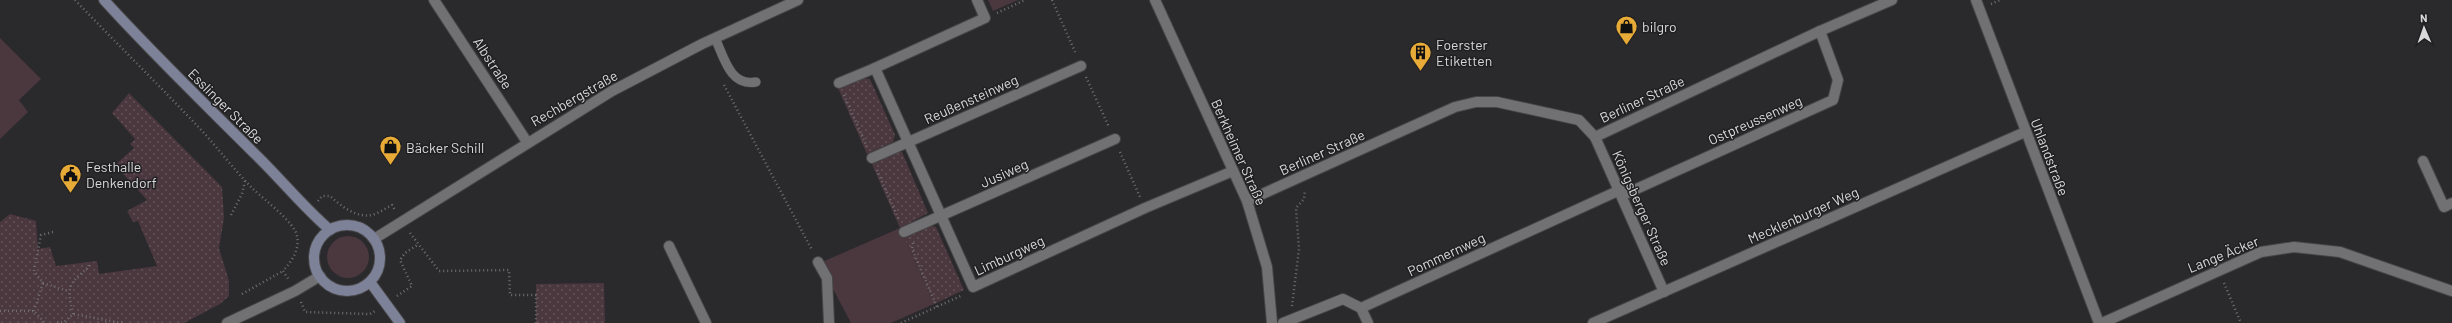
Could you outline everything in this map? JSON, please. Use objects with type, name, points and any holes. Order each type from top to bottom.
[{"type":"main road","name":"Esslinger Straße","points":[[104,0],[146,46],[257,156],[308,211],[330,230]]},
{"type":"main road","points":[[340,226],[354,226],[366,231],[374,239],[380,258],[377,272],[370,282],[358,289],[343,290],[332,287],[320,276],[316,267],[315,251],[322,237],[330,230],[340,226]]},
{"type":"main road","points":[[370,282],[400,323]]},
{"type":"street","name":"Albstraße","points":[[434,0],[527,142]]},
{"type":"street","name":"Rechbergstraße","points":[[374,239],[527,142],[612,91],[715,38],[798,0]]},
{"type":"street","points":[[839,83],[985,18],[977,0]]},
{"type":"street","name":"Berkheimer Straße","points":[[1154,0],[1247,201],[1268,267],[1272,323]]},
{"type":"street","name":"Berliner Straße","points":[[1247,201],[1455,107],[1476,102],[1497,102],[1579,120],[1595,136],[1820,30],[1892,0]]},
{"type":"street","name":"Uhlandstraße","points":[[1976,0],[2025,132],[2100,323]]},
{"type":"street","name":"Ostpreussenweg","points":[[1621,192],[1832,100],[1838,80],[1820,30]]},
{"type":"street","name":"Reußensteinweg","points":[[872,158],[1081,66]]},
{"type":"street","name":"Limburgweg","points":[[875,68],[940,217],[973,287],[1145,208],[1233,171]]},
{"type":"street","name":"Mecklenburger Weg","points":[[1593,323],[2025,132]]},
{"type":"street","name":"Königsberger Straße","points":[[1595,136],[1664,292]]},
{"type":"street","name":"Jusiweg","points":[[908,230],[1115,139]]},
{"type":"street","points":[[2422,160],[2444,207],[2452,203]]},
{"type":"street","name":"Pommernweg","points":[[1361,308],[1621,192]]},
{"type":"street","points":[[669,246],[706,323]]},
{"type":"street","name":"Lange Äcker","points":[[2100,323],[2261,252],[2294,247],[2340,252],[2452,291]]},
{"type":"street","points":[[818,262],[827,278],[829,323]]},
{"type":"street","points":[[227,323],[295,291],[320,276]]},
{"type":"street","points":[[1287,322],[1343,299],[1361,308],[1368,323]]},
{"type":"lane","points":[[715,38],[732,73],[738,80],[746,84],[756,82]]},
{"type":"path","points":[[75,0],[204,134],[245,181],[273,209],[293,224],[297,245],[295,254],[283,271],[242,294]]},
{"type":"path","points":[[985,18],[1025,0]]},
{"type":"path","points":[[1052,0],[1145,208]]},
{"type":"path","points":[[1993,3],[2000,0]]},
{"type":"path","points":[[722,82],[818,262]]},
{"type":"path","points":[[1287,322],[1299,249],[1296,208],[1304,199],[1307,174]]},
{"type":"path","points":[[231,215],[242,194],[245,181]]},
{"type":"path","points":[[308,211],[322,196],[330,196],[347,210],[363,214],[372,215],[392,205],[402,222],[439,272],[509,270],[510,295],[536,295],[536,323]]},
{"type":"path","points":[[908,230],[915,235],[912,249],[937,307]]},
{"type":"path","points":[[53,232],[41,234],[34,270],[43,283],[68,291]]},
{"type":"path","points":[[283,271],[305,312],[370,314],[412,286],[400,260],[405,253],[418,244]]},
{"type":"path","points":[[73,314],[68,291],[74,279],[89,267],[88,262]]},
{"type":"path","points":[[2218,270],[2241,323]]},
{"type":"path","points":[[34,311],[43,283]]},
{"type":"path","points":[[901,323],[965,294],[973,287]]},
{"type":"path","points":[[0,311],[34,311],[45,323]]},
{"type":"path","points":[[57,323],[64,322],[73,314]]},
{"type":"path","points":[[73,314],[122,323]]},
{"type":"shaded area","points":[[988,0],[1018,0],[993,11]]},
{"type":"shaded area","points":[[0,38],[41,79],[19,100],[28,112],[0,139]]},
{"type":"shaded area","points":[[862,78],[870,79],[895,135],[893,142],[867,154],[838,88]]},
{"type":"shaded area","points":[[129,93],[222,187],[224,218],[219,248],[229,281],[229,296],[220,304],[184,323],[0,323],[0,222],[10,214],[36,221],[38,249],[50,247],[56,266],[97,261],[99,274],[157,266],[138,221],[133,222],[127,211],[147,200],[115,165],[134,148],[130,144],[135,139],[112,113]]},
{"type":"shaded area","points":[[895,151],[902,152],[928,213],[900,228],[871,162]]},
{"type":"shaded area","points":[[930,225],[936,227],[964,290],[934,304],[904,237]]},
{"type":"shaded area","points":[[900,228],[934,304],[891,323],[851,323],[832,287],[822,262]]},
{"type":"shaded area","points":[[348,236],[363,242],[369,257],[363,272],[348,278],[333,272],[327,257],[333,242]]},
{"type":"shaded area","points":[[604,283],[605,323],[536,323],[536,284]]},
{"type":"place","name":"bilgro","points":[[1626,46]]},
{"type":"place","name":"Foerster Etiketten","points":[[1420,72]]},
{"type":"place","name":"Bäcker Schill","points":[[391,166]]},
{"type":"place","name":"Festhalle Denkendorf","points":[[71,194]]}]
